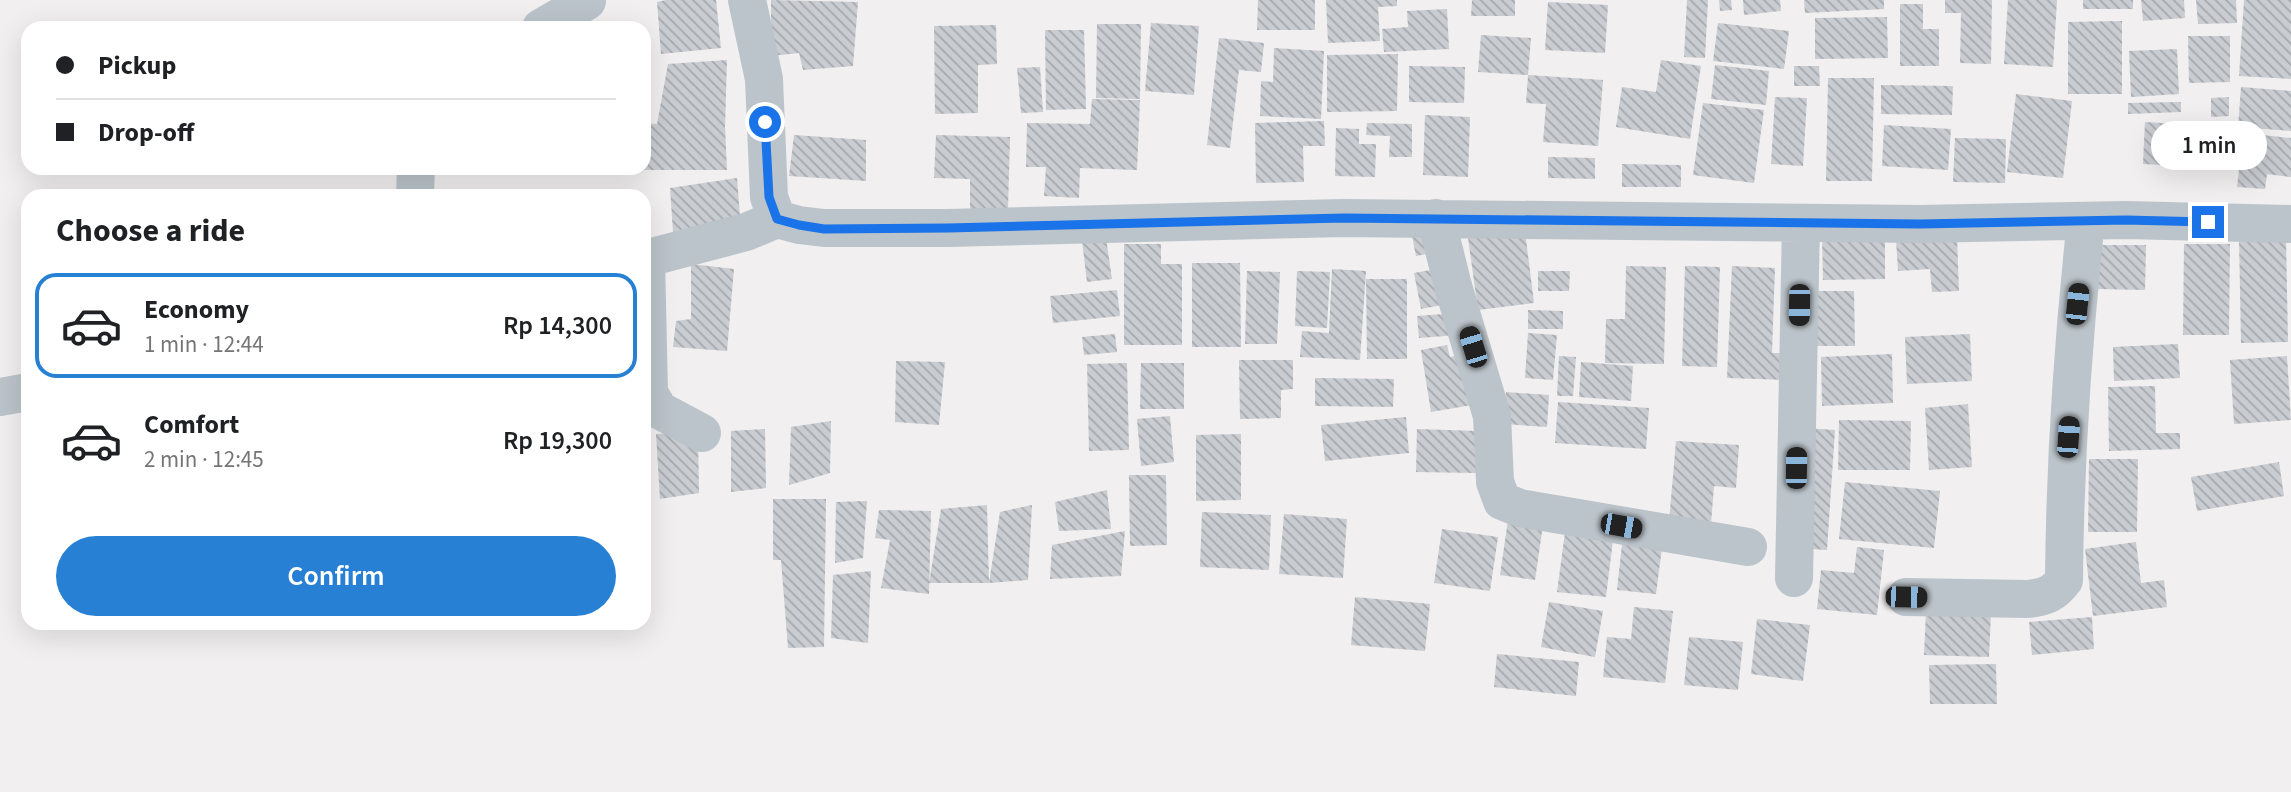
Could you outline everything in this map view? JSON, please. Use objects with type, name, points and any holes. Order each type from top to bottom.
[{"type":"street","points":[[747,0],[764,79],[769,197],[777,219]]},
{"type":"street","points":[[553,21],[587,1]]},
{"type":"street","points":[[651,256],[746,232],[777,219],[799,225],[838,229],[1344,218],[1920,224],[2291,221]]},
{"type":"street","points":[[1436,218],[1453,286],[1492,416],[1495,482],[1502,502],[1520,508],[1748,547]]},
{"type":"street","points":[[1906,597],[2028,599],[2044,597],[2056,590],[2064,580],[2065,491],[2085,221]]},
{"type":"street","points":[[1794,578],[1801,223]]},
{"type":"street","points":[[0,397],[21,393]]},
{"type":"street","points":[[651,397],[659,411],[702,433]]},
{"type":"building","points":[[716,0],[721,48],[661,54],[657,2]]},
{"type":"building","points":[[771,0],[858,2],[853,66],[803,70],[799,53],[771,56]]},
{"type":"building","points":[[1258,0],[1315,0],[1315,30],[1257,30]]},
{"type":"building","points":[[1326,0],[1397,0],[1397,6],[1378,7],[1380,41],[1328,43]]},
{"type":"building","points":[[1472,0],[1515,0],[1515,16],[1471,16]]},
{"type":"building","points":[[1687,0],[1708,0],[1705,58],[1684,57]]},
{"type":"building","points":[[1719,0],[1731,0],[1732,10],[1720,11]]},
{"type":"building","points":[[1743,0],[1780,0],[1781,11],[1744,15]]},
{"type":"building","points":[[1804,0],[1884,0],[1884,9],[1805,13]]},
{"type":"building","points":[[1945,0],[1992,0],[1991,64],[1960,63],[1961,13],[1945,13]]},
{"type":"building","points":[[2008,0],[2057,0],[2053,67],[2004,64]]},
{"type":"building","points":[[2083,0],[2133,0],[2133,9],[2083,9]]},
{"type":"building","points":[[2141,0],[2184,0],[2185,18],[2143,21]]},
{"type":"building","points":[[2196,0],[2236,0],[2237,23],[2198,24]]},
{"type":"building","points":[[2244,0],[2291,0],[2291,79],[2239,76]]},
{"type":"building","points":[[1548,2],[1608,5],[1605,53],[1545,50]]},
{"type":"building","points":[[1900,4],[1923,4],[1923,29],[1939,29],[1939,66],[1900,66]]},
{"type":"building","points":[[1447,9],[1449,49],[1384,52],[1382,29],[1408,27],[1407,11]]},
{"type":"building","points":[[1887,17],[1888,58],[1815,59],[1815,18]]},
{"type":"building","points":[[2122,21],[2122,94],[2068,94],[2068,22]]},
{"type":"building","points":[[1151,23],[1199,26],[1194,95],[1145,91]]},
{"type":"building","points":[[1718,23],[1789,31],[1784,69],[1713,61]]},
{"type":"building","points":[[1097,24],[1141,24],[1140,99],[1096,98]]},
{"type":"building","points":[[996,25],[997,64],[978,65],[978,113],[935,114],[934,26]]},
{"type":"building","points":[[1045,30],[1084,30],[1086,109],[1046,110]]},
{"type":"building","points":[[1481,35],[1531,38],[1528,75],[1478,72]]},
{"type":"building","points":[[2188,36],[2230,36],[2230,82],[2189,83]]},
{"type":"building","points":[[1219,38],[1264,43],[1261,72],[1239,70],[1230,148],[1207,145]]},
{"type":"building","points":[[1274,48],[1324,51],[1321,119],[1260,116],[1261,81],[1273,82]]},
{"type":"building","points":[[2177,49],[2179,94],[2131,97],[2129,51]]},
{"type":"building","points":[[1398,54],[1397,111],[1327,112],[1327,55]]},
{"type":"building","points":[[727,60],[727,170],[651,170],[651,124],[657,124],[668,64]]},
{"type":"building","points":[[1661,60],[1701,66],[1690,139],[1616,127],[1622,87],[1656,92]]},
{"type":"building","points":[[1715,65],[1769,71],[1766,105],[1711,99]]},
{"type":"building","points":[[1409,66],[1465,67],[1464,103],[1409,102]]},
{"type":"building","points":[[1794,66],[1819,66],[1820,86],[1794,86]]},
{"type":"building","points":[[1040,67],[1043,112],[1021,113],[1017,68]]},
{"type":"building","points":[[1528,75],[1603,80],[1598,146],[1543,142],[1546,104],[1526,103]]},
{"type":"building","points":[[1828,78],[1874,78],[1872,181],[1826,181]]},
{"type":"building","points":[[1881,85],[1953,86],[1952,115],[1881,114]]},
{"type":"building","points":[[2241,87],[2291,91],[2291,131],[2238,127]]},
{"type":"building","points":[[2016,94],[2072,101],[2063,178],[2007,172]]},
{"type":"building","points":[[1775,97],[1807,98],[1803,166],[1771,164]]},
{"type":"building","points":[[2229,97],[2229,116],[2211,117],[2211,98]]},
{"type":"building","points":[[1092,99],[1140,100],[1137,170],[1080,168],[1079,198],[1044,196],[1046,167],[1026,167],[1027,123],[1090,124]]},
{"type":"building","points":[[2181,102],[2181,112],[2128,114],[2128,103]]},
{"type":"building","points":[[1703,103],[1764,110],[1754,183],[1693,175]]},
{"type":"building","points":[[1425,115],[1470,117],[1468,177],[1423,175]]},
{"type":"building","points":[[1324,121],[1325,146],[1303,146],[1304,182],[1256,183],[1255,123]]},
{"type":"building","points":[[2145,122],[2229,127],[2226,168],[2143,164]]},
{"type":"building","points":[[1367,123],[1412,124],[1412,157],[1389,157],[1390,136],[1366,135]]},
{"type":"building","points":[[1884,125],[1951,129],[1948,170],[1882,166]]},
{"type":"building","points":[[1336,128],[1359,129],[1359,144],[1376,144],[1375,177],[1335,176]]},
{"type":"building","points":[[2243,133],[2291,138],[2291,177],[2267,174],[2265,189],[2237,187]]},
{"type":"building","points":[[794,135],[866,140],[866,181],[789,176]]},
{"type":"building","points":[[936,135],[1010,137],[1008,209],[970,209],[970,179],[934,178]]},
{"type":"building","points":[[1955,138],[2006,139],[2005,183],[1953,182]]},
{"type":"building","points":[[1548,157],[1595,158],[1595,179],[1548,178]]},
{"type":"building","points":[[1622,164],[1681,165],[1681,187],[1622,187]]},
{"type":"building","points":[[737,178],[740,216],[673,232],[670,188]]},
{"type":"building","points":[[1432,227],[1437,252],[1416,256],[1411,231]]},
{"type":"building","points":[[1525,231],[1534,303],[1478,310],[1468,238]]},
{"type":"building","points":[[1822,235],[1885,235],[1885,279],[1823,280]]},
{"type":"building","points":[[1957,237],[1959,291],[1932,292],[1930,269],[1898,271],[1896,239]]},
{"type":"building","points":[[1106,238],[1112,279],[1087,282],[1082,241]]},
{"type":"building","points":[[2286,239],[2288,342],[2241,343],[2239,240]]},
{"type":"building","points":[[1124,244],[1161,244],[1161,264],[1182,264],[1182,345],[1124,345]]},
{"type":"building","points":[[2184,244],[2230,244],[2229,335],[2183,335]]},
{"type":"building","points":[[2099,245],[2146,245],[2145,290],[2097,289]]},
{"type":"building","points":[[1192,263],[1240,263],[1241,347],[1192,347]]},
{"type":"building","points":[[691,264],[734,269],[727,351],[673,347],[676,321],[691,319]]},
{"type":"building","points":[[1626,266],[1666,267],[1664,364],[1605,363],[1606,319],[1625,319]]},
{"type":"building","points":[[1685,266],[1720,267],[1717,367],[1682,366]]},
{"type":"building","points":[[1732,266],[1775,268],[1772,353],[1790,353],[1789,380],[1727,378]]},
{"type":"building","points":[[1441,268],[1447,304],[1421,309],[1414,273]]},
{"type":"building","points":[[1332,269],[1366,271],[1360,360],[1300,357],[1302,331],[1329,333]]},
{"type":"building","points":[[1247,271],[1280,272],[1277,344],[1245,344]]},
{"type":"building","points":[[1297,271],[1330,272],[1327,328],[1295,326]]},
{"type":"building","points":[[1538,271],[1570,271],[1569,291],[1538,291]]},
{"type":"building","points":[[1366,279],[1407,279],[1407,359],[1367,359]]},
{"type":"building","points":[[1117,290],[1120,316],[1053,323],[1050,296]]},
{"type":"building","points":[[1816,291],[1854,291],[1855,346],[1816,346]]},
{"type":"building","points":[[1528,310],[1563,311],[1563,329],[1528,329]]},
{"type":"building","points":[[1456,313],[1458,335],[1419,338],[1417,316]]},
{"type":"building","points":[[1528,333],[1557,335],[1553,380],[1525,378]]},
{"type":"building","points":[[1115,334],[1117,352],[1084,355],[1082,337]]},
{"type":"building","points":[[1970,334],[1972,381],[1907,384],[1905,337]]},
{"type":"building","points":[[2178,344],[2180,378],[2114,381],[2113,347]]},
{"type":"building","points":[[1447,345],[1450,357],[1469,353],[1478,404],[1431,412],[1421,350]]},
{"type":"building","points":[[1892,354],[1893,403],[1822,406],[1821,357]]},
{"type":"building","points":[[1559,356],[1576,357],[1573,396],[1557,396]]},
{"type":"building","points":[[2287,356],[2291,420],[2234,424],[2230,360]]},
{"type":"building","points":[[1239,360],[1293,360],[1293,389],[1281,390],[1281,418],[1240,419]]},
{"type":"building","points":[[896,361],[945,362],[939,425],[895,422]]},
{"type":"building","points":[[1581,362],[1633,366],[1631,401],[1579,397]]},
{"type":"building","points":[[1127,363],[1129,450],[1089,451],[1087,364]]},
{"type":"building","points":[[1141,363],[1184,363],[1184,409],[1140,409]]},
{"type":"building","points":[[1315,378],[1394,379],[1393,407],[1315,406]]},
{"type":"building","points":[[2155,386],[2156,433],[2180,433],[2180,449],[2109,451],[2108,387]]},
{"type":"building","points":[[1506,392],[1549,395],[1547,427],[1504,424]]},
{"type":"building","points":[[1558,402],[1649,408],[1646,449],[1555,443]]},
{"type":"building","points":[[1968,404],[1972,467],[1929,470],[1925,408]]},
{"type":"building","points":[[1170,416],[1174,462],[1141,466],[1137,419]]},
{"type":"building","points":[[1406,417],[1409,453],[1325,461],[1321,425]]},
{"type":"building","points":[[1839,420],[1911,421],[1910,470],[1838,470]]},
{"type":"building","points":[[831,421],[830,473],[789,485],[791,427]]},
{"type":"building","points":[[1804,428],[1835,430],[1827,550],[1796,548]]},
{"type":"building","points":[[765,429],[766,488],[731,492],[731,431]]},
{"type":"building","points":[[1417,429],[1477,431],[1476,473],[1416,472]]},
{"type":"building","points":[[698,431],[699,493],[660,499],[656,434]]},
{"type":"building","points":[[1241,434],[1241,500],[1196,501],[1196,435]]},
{"type":"building","points":[[1676,441],[1739,445],[1736,488],[1714,486],[1711,524],[1669,522]]},
{"type":"building","points":[[2089,459],[2138,459],[2137,532],[2088,532]]},
{"type":"building","points":[[2279,462],[2284,496],[2197,511],[2191,477]]},
{"type":"building","points":[[1129,475],[1166,475],[1167,545],[1130,546]]},
{"type":"building","points":[[1845,482],[1940,491],[1934,548],[1839,539]]},
{"type":"building","points":[[1107,490],[1111,529],[1059,531],[1055,502]]},
{"type":"building","points":[[773,499],[826,499],[824,647],[788,648],[781,560],[773,560]]},
{"type":"building","points":[[867,501],[863,558],[835,563],[836,502]]},
{"type":"building","points":[[987,505],[989,583],[929,583],[941,509]]},
{"type":"building","points":[[1032,505],[1028,580],[989,583],[1000,512]]},
{"type":"building","points":[[879,510],[931,511],[929,594],[881,588],[890,540],[875,538]]},
{"type":"building","points":[[1202,512],[1271,515],[1269,570],[1200,567]]},
{"type":"building","points":[[1284,514],[1347,519],[1343,578],[1279,574]]},
{"type":"building","points":[[1508,520],[1543,525],[1535,580],[1500,575]]},
{"type":"building","points":[[1566,525],[1614,532],[1606,597],[1557,592]]},
{"type":"building","points":[[1442,529],[1498,537],[1490,591],[1434,583]]},
{"type":"building","points":[[1125,531],[1121,576],[1050,579],[1052,545]]},
{"type":"building","points":[[1623,535],[1663,540],[1656,594],[1617,590]]},
{"type":"building","points":[[2136,542],[2141,583],[2164,580],[2167,607],[2093,616],[2085,549]]},
{"type":"building","points":[[1857,547],[1884,550],[1877,615],[1817,609],[1821,570],[1854,573]]},
{"type":"building","points":[[871,571],[868,643],[831,638],[833,575]]},
{"type":"building","points":[[1355,597],[1430,604],[1425,651],[1351,645]]},
{"type":"building","points":[[1549,602],[1603,611],[1595,657],[1541,647]]},
{"type":"building","points":[[1634,607],[1673,611],[1665,683],[1603,677],[1607,637],[1631,639]]},
{"type":"building","points":[[1926,611],[1991,613],[1989,657],[1924,655]]},
{"type":"building","points":[[2092,617],[2094,649],[2032,655],[2029,622]]},
{"type":"building","points":[[1757,619],[1810,625],[1803,681],[1751,674]]},
{"type":"building","points":[[1689,637],[1743,642],[1738,690],[1684,685]]},
{"type":"building","points":[[1497,654],[1579,662],[1576,696],[1494,687]]},
{"type":"building","points":[[1996,664],[1997,704],[1930,704],[1929,665]]},
{"type":"route","points":[[765,122],[769,197],[777,219],[824,229],[1344,218],[1920,224],[2126,220],[2208,222]]}]
